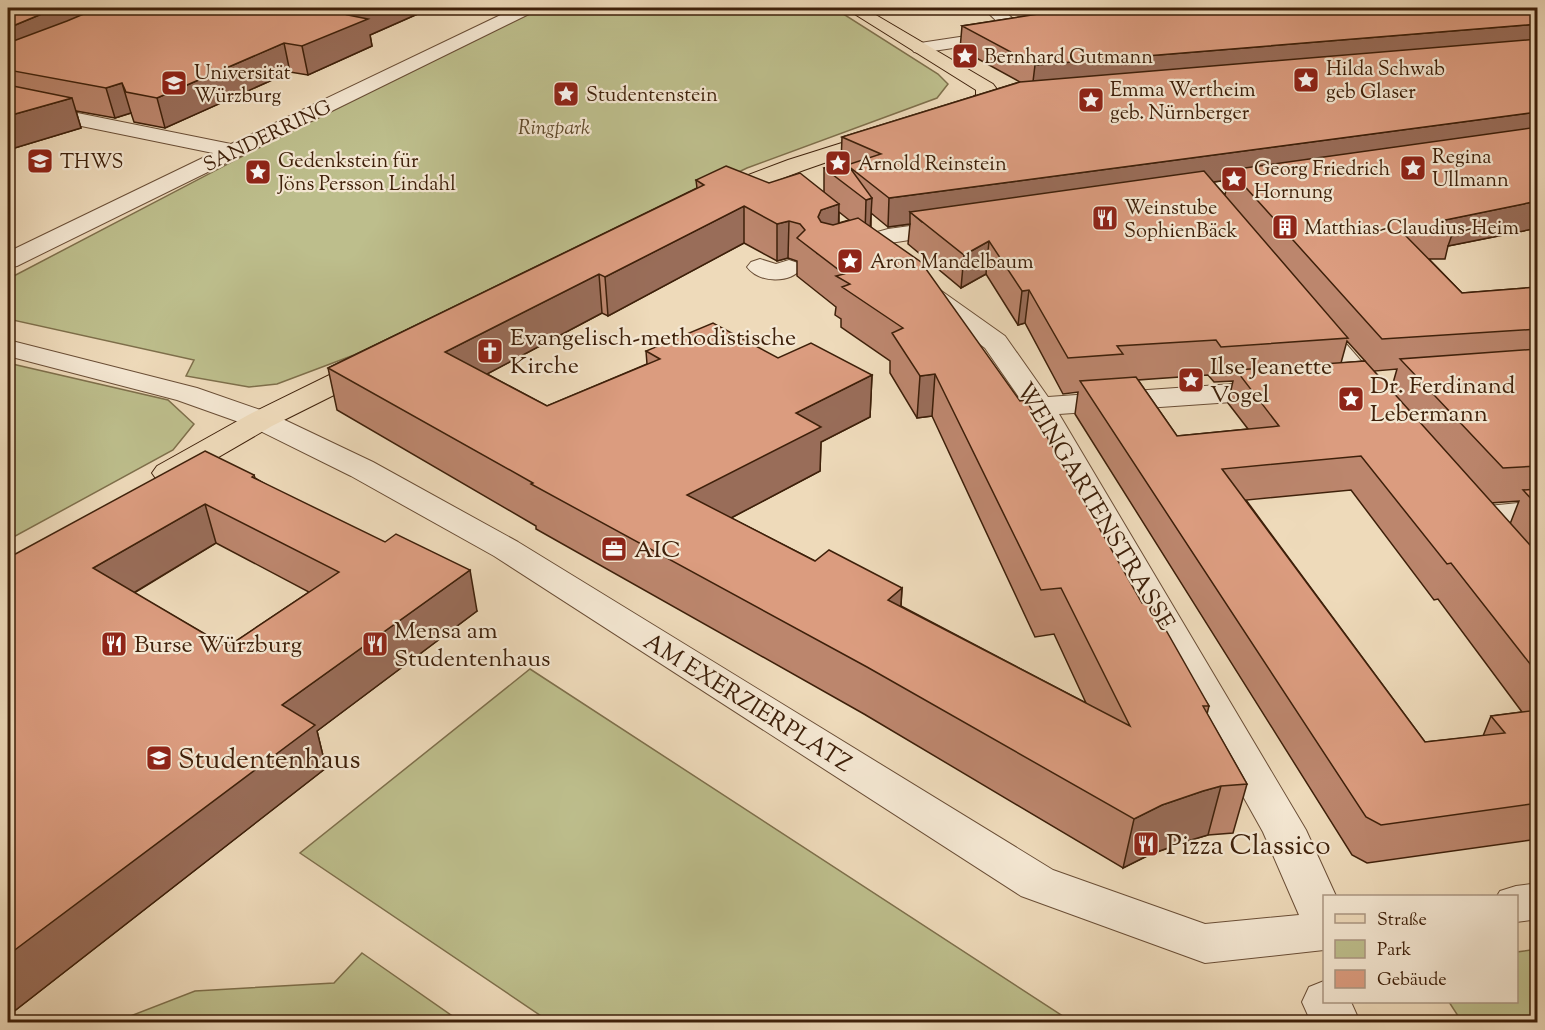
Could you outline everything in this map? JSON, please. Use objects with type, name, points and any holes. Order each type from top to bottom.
[{"type":"main road","points":[[853,8],[986,88],[986,97],[973,107],[929,121]]},
{"type":"main road","points":[[698,205],[729,189],[781,181],[907,129]]},
{"type":"main road","points":[[138,490],[261,420],[399,352]]},
{"type":"street","name":"SANDERRING","points":[[8,261],[527,8]]},
{"type":"street","points":[[920,48],[1012,34],[1022,26],[991,8]]},
{"type":"street","points":[[986,97],[1008,98]]},
{"type":"street","points":[[8,105],[234,151]]},
{"type":"street","points":[[1157,198],[1296,178]]},
{"type":"street","points":[[1204,191],[1227,218]]},
{"type":"street","name":"WEINGARTENSTRASSE","points":[[970,224],[844,242],[994,342],[1040,406],[1284,830],[1323,918]]},
{"type":"street","points":[[760,267],[776,273],[789,268]]},
{"type":"street","points":[[1296,301],[1395,418]]},
{"type":"street","name":"AM EXERZIERPLATZ","points":[[8,348],[187,394],[261,420],[362,469],[506,549],[1037,883],[1205,944],[1323,931]]},
{"type":"street","points":[[1040,406],[1399,381]]},
{"type":"street","points":[[1501,540],[1472,506],[1538,511]]},
{"type":"street","points":[[1518,904],[1538,901]]},
{"type":"street","points":[[1326,1003],[1336,1023]]},
{"type":"green space","name":"Ringpark","points":[[526,8],[834,8],[938,74],[948,84],[937,98],[747,168],[354,355],[277,384],[249,387],[186,376],[194,360],[8,319],[8,279]]},
{"type":"green space","points":[[8,363],[168,400],[194,424],[173,450],[8,540]]},
{"type":"green space","points":[[530,669],[1072,1022],[550,1022],[300,853]]},
{"type":"green space","points":[[1537,949],[1537,1022],[1462,1022],[1450,1003],[1518,1003],[1518,952]]},
{"type":"green space","points":[[362,953],[461,1022],[115,1022],[195,991],[334,983]]},
{"type":"building","points":[[8,8],[56,8],[8,28]]},
{"type":"building","points":[[98,8],[367,8],[348,15],[368,19],[302,46],[284,43],[157,98],[126,92],[122,83],[106,88],[8,70],[8,43]]},
{"type":"building","points":[[1076,8],[1524,8],[1538,24],[1035,65],[962,26]]},
{"type":"building","points":[[1538,39],[1538,112],[889,198],[847,165],[881,154],[842,137],[1020,82]]},
{"type":"building","points":[[8,85],[72,98],[8,116]]},
{"type":"building","points":[[1538,127],[1538,201],[1440,221],[1454,229],[1402,232],[1462,293],[1538,287],[1538,329],[1382,339],[1230,170]]},
{"type":"building","points":[[845,161],[872,198],[866,200],[824,168]]},
{"type":"building","points":[[726,166],[769,183],[800,173],[839,204],[821,210],[818,217],[821,222],[833,225],[858,218],[921,262],[1020,401],[1026,400],[1142,603],[1150,602],[1209,706],[1203,706],[1247,784],[1221,786],[1203,791],[1162,805],[1134,819],[867,667],[531,484],[533,483],[328,368],[704,185],[696,180]],"holes":[[[744,206],[777,224],[789,221],[800,224],[805,230],[797,238],[844,274],[836,276],[850,284],[842,287],[903,328],[892,333],[920,376],[935,374],[1041,590],[1061,588],[1130,726],[888,600],[902,588],[829,550],[815,561],[687,495],[821,427],[796,413],[872,375],[811,343],[778,358],[713,323],[646,351],[660,359],[547,406],[445,352],[599,274],[605,277]]]},
{"type":"building","points":[[1204,171],[1348,338],[1221,347],[1216,340],[1117,346],[1123,354],[1068,358],[1029,290],[1022,291],[989,241],[964,255],[910,212]]},
{"type":"building","points":[[1538,349],[1538,466],[1503,468],[1400,359]]},
{"type":"building","points":[[1365,361],[1538,554],[1538,674],[1451,563],[1447,564],[1361,456],[1222,469],[1425,742],[1505,733],[1491,716],[1538,710],[1538,803],[1381,825],[1366,817],[1080,381],[1136,377],[1177,436],[1279,426],[1236,370]]},
{"type":"building","name":"Studentenhaus","points":[[205,451],[254,475],[252,477],[385,542],[396,534],[470,570],[282,705],[315,725],[8,955],[8,558]],"holes":[[[205,504],[339,572],[227,647],[93,568]]]},
{"type":"building","points":[[1538,489],[1538,506],[1523,490]]},
{"type":"place","name":"Bernhard Gutmann","points":[[965,56]]},
{"type":"place","name":"Hilda Schwab geb Glaser","points":[[1306,80]]},
{"type":"place","name":"Universität Würzburg","points":[[174,83]]},
{"type":"place","name":"Studentenstein","points":[[566,94]]},
{"type":"place","name":"Emma Wertheim geb. Nürnberger","points":[[1091,100]]},
{"type":"place","name":"THWS","points":[[40,161]]},
{"type":"place","name":"Arnold Reinstein","points":[[838,163]]},
{"type":"place","name":"Regina Ullmann","points":[[1413,168]]},
{"type":"place","name":"Gedenkstein für Jöns Persson Lindahl","points":[[258,172]]},
{"type":"place","name":"Georg Friedrich Hornung","points":[[1234,179]]},
{"type":"place","name":"Weinstube SophienBäck","points":[[1105,218]]},
{"type":"place","name":"Matthias-Claudius-Heim","points":[[1285,227]]},
{"type":"place","name":"Aron Mandelbaum","points":[[850,261]]},
{"type":"place","name":"Evangelisch-methodistische Kirche","points":[[490,351]]},
{"type":"place","name":"Ilse Jeanette Vogel","points":[[1191,380]]},
{"type":"place","name":"Dr. Ferdinand Lebermann","points":[[1351,399]]},
{"type":"place","name":"AIC","points":[[614,549]]},
{"type":"place","name":"Burse Würzburg","points":[[114,644]]},
{"type":"place","name":"Mensa am Studentenhaus","points":[[375,644]]},
{"type":"place","name":"Studentenhaus","points":[[159,758]]},
{"type":"place","name":"Pizza Classico","points":[[1146,844]]}]
